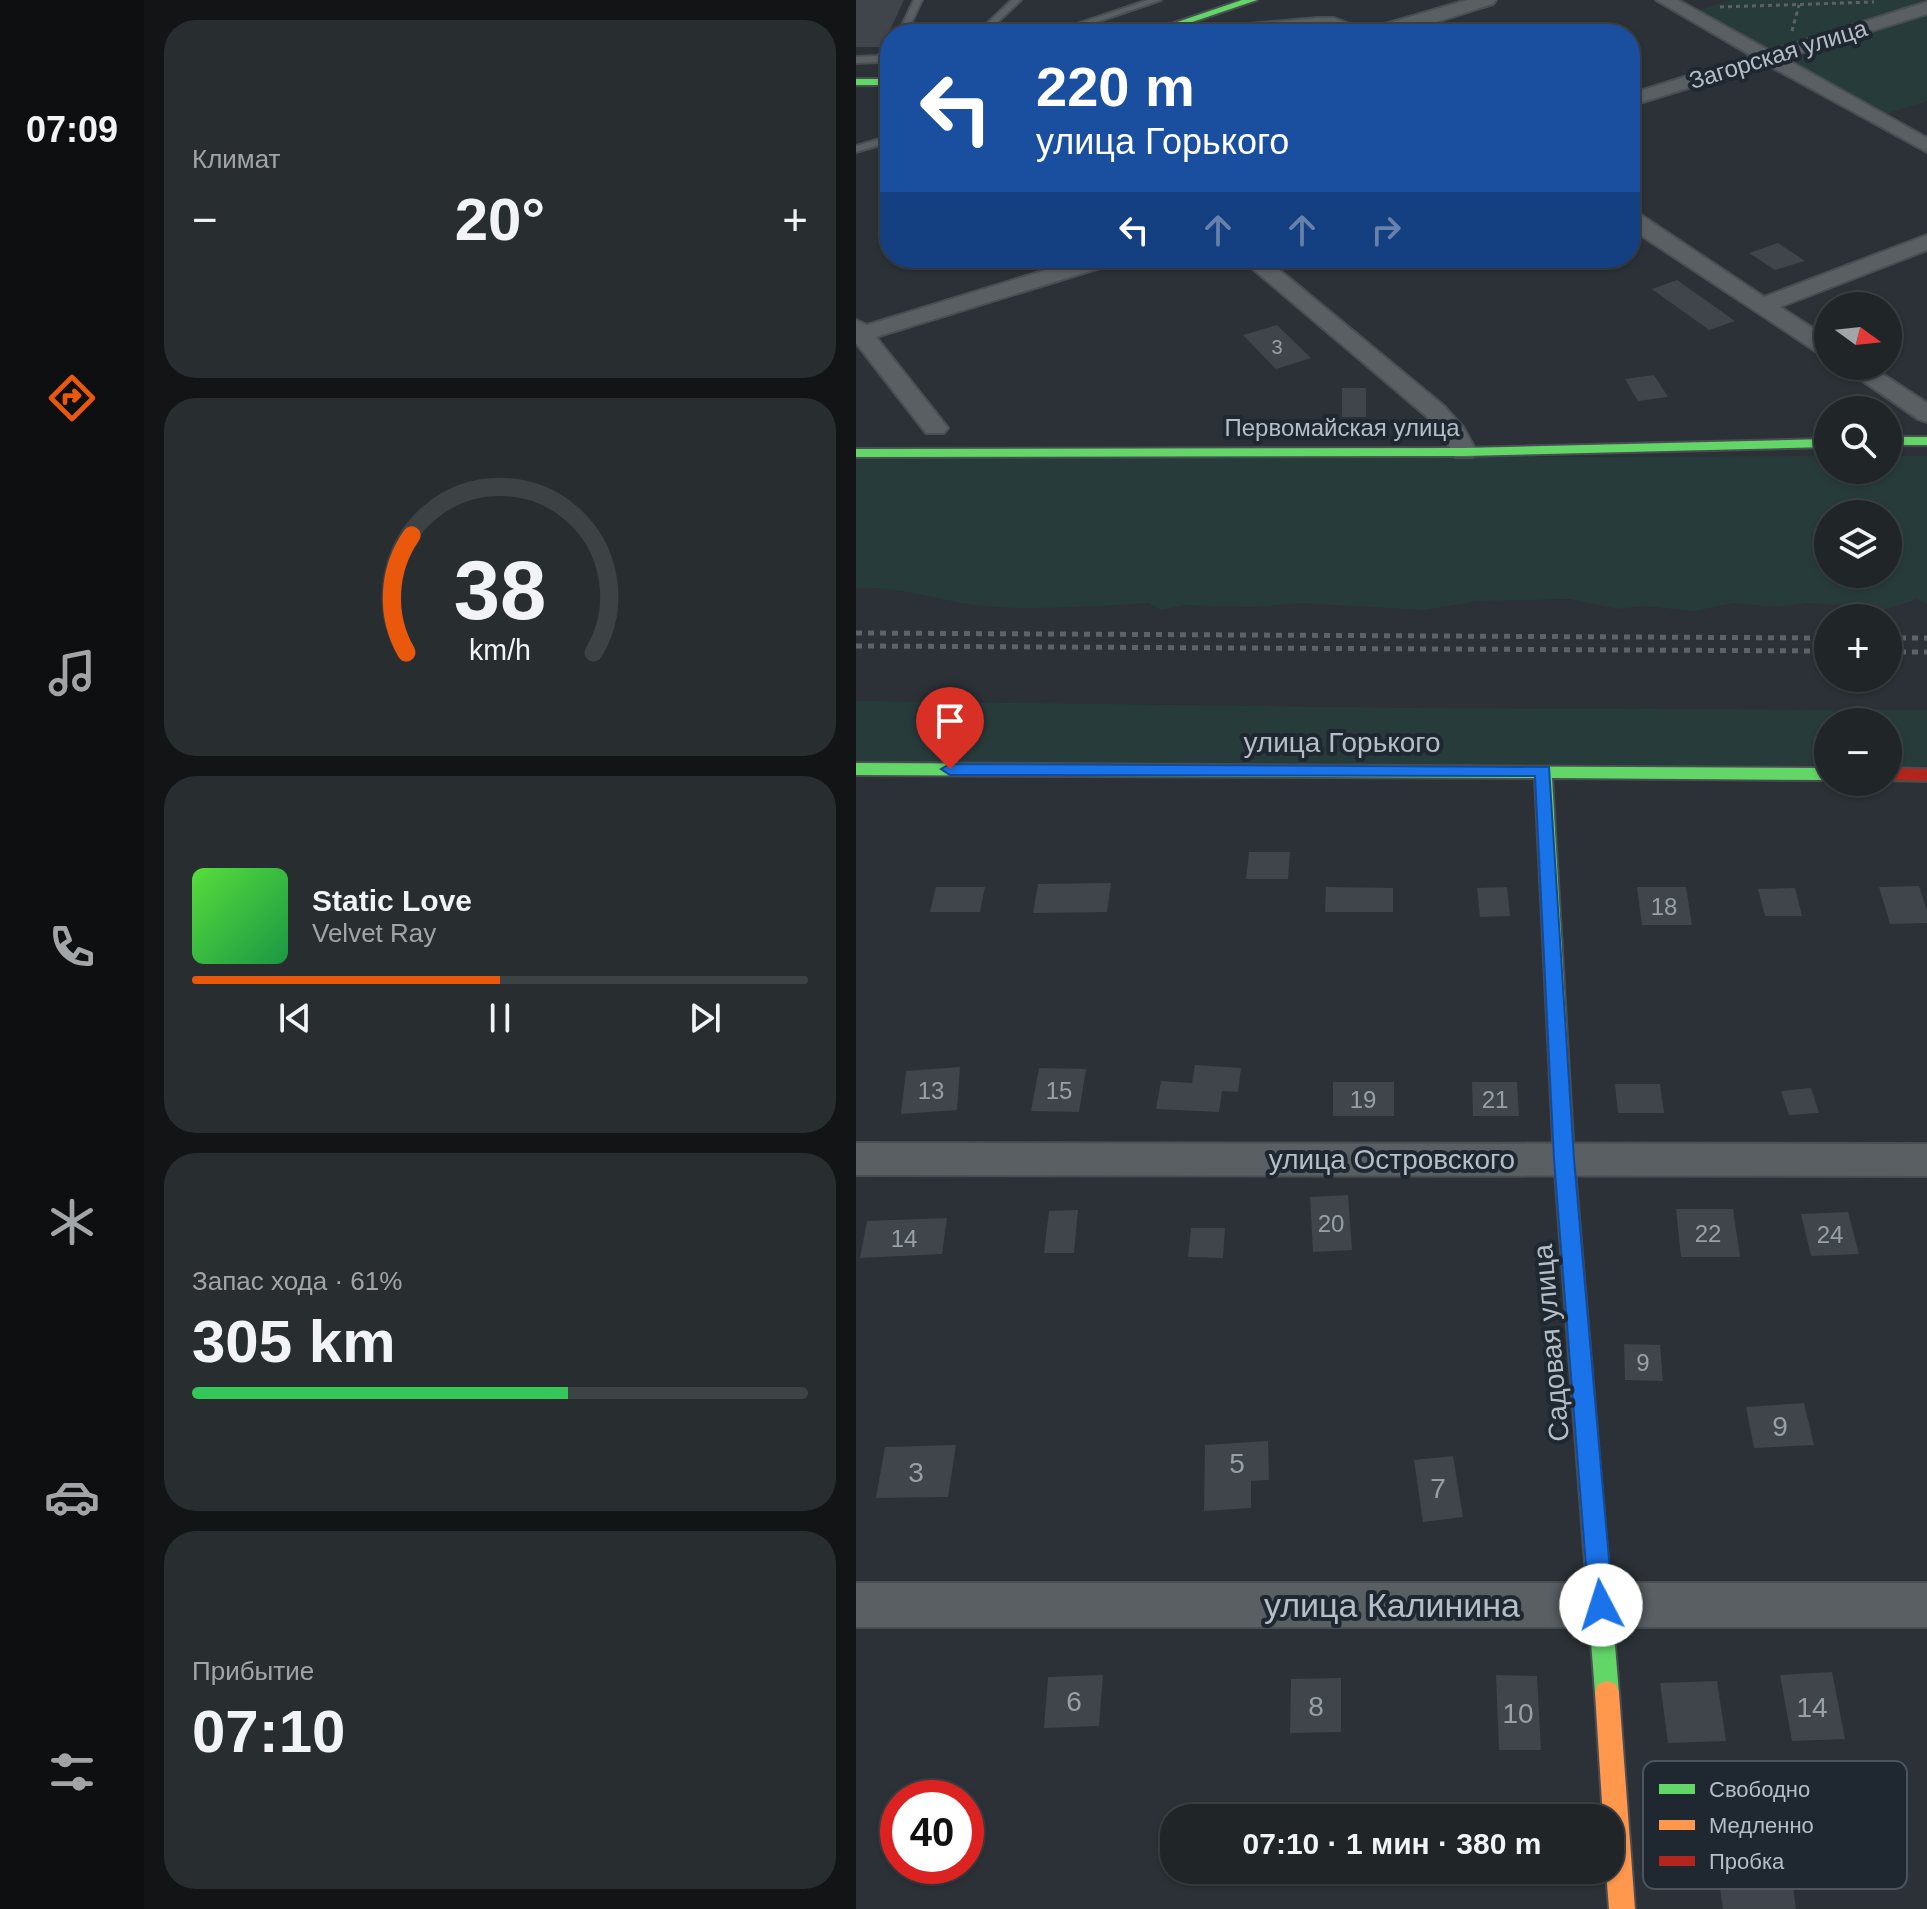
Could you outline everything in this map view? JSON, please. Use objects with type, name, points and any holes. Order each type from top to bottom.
[{"type":"street","points":[[1178,24],[1252,0]]},
{"type":"street","points":[[1404,24],[1487,0]]},
{"type":"street","points":[[1665,0],[1927,146]]},
{"type":"street","name":"Загорская улица","points":[[1640,97],[1927,8]]},
{"type":"street","points":[[856,82],[880,81]]},
{"type":"street","points":[[1640,225],[1814,340]]},
{"type":"street","points":[[1761,306],[1927,242]]},
{"type":"street","points":[[935,428],[858,333],[1075,268]]},
{"type":"street","points":[[1263,268],[1435,411],[1454,432],[1464,452]]},
{"type":"street","points":[[1875,380],[1927,414]]},
{"type":"street","points":[[1902,441],[1927,441]]},
{"type":"street","name":"Первомайская улица","points":[[856,453],[1464,452],[1814,443]]},
{"type":"street","name":"улица Горького","points":[[856,769],[1814,774]]},
{"type":"street","name":"Садовая улица","points":[[1543,771],[1564,1159],[1601,1605],[1622,1909]]},
{"type":"street","points":[[1902,774],[1927,775]]},
{"type":"street","name":"улица Островского","points":[[856,1159],[1927,1160]]},
{"type":"street","name":"улица Калинина","points":[[856,1605],[1927,1605]]},
{"type":"lane","points":[[907,24],[918,0]]},
{"type":"lane","points":[[991,24],[1017,0]]},
{"type":"lane","points":[[1083,24],[1157,0]]},
{"type":"lane","points":[[856,60],[880,58]]},
{"type":"lane","points":[[856,149],[880,142]]},
{"type":"path","points":[[1808,4],[1817,0]]},
{"type":"path","points":[[1689,13],[1715,7],[1882,2]]},
{"type":"shaded area","points":[[1732,0],[1927,2],[1769,52],[1695,11]]},
{"type":"shaded area","points":[[1922,13],[1927,16],[1927,101],[1886,114],[1779,56]]},
{"type":"shaded area","points":[[1814,456],[1814,484],[1902,484],[1902,456],[1927,456],[1927,604],[1917,599],[1902,604],[1807,603],[1778,607],[1734,603],[1694,611],[1644,606],[1618,609],[1570,599],[1477,601],[1425,610],[1299,603],[1254,607],[1185,605],[1161,610],[1149,603],[1046,608],[983,606],[904,591],[856,588],[856,459]]},
{"type":"shaded area","points":[[856,701],[1814,710],[1814,766],[856,761]]},
{"type":"shaded area","points":[[1902,710],[1927,710],[1927,766],[1902,766]]},
{"type":"building","points":[[856,0],[904,0],[893,24],[880,24],[880,47],[856,47]]},
{"type":"building","points":[[1778,243],[1805,261],[1775,270],[1749,253]]},
{"type":"building","points":[[1677,280],[1735,321],[1709,330],[1652,289]]},
{"type":"building","points":[[1277,325],[1311,358],[1276,369],[1243,335]]},
{"type":"building","points":[[1654,375],[1668,397],[1638,401],[1625,379]]},
{"type":"building","points":[[1342,388],[1366,388],[1366,417],[1342,417]]},
{"type":"building","points":[[1249,852],[1290,852],[1288,879],[1246,879]]},
{"type":"building","points":[[1111,883],[1107,912],[1033,913],[1038,884]]},
{"type":"building","points":[[1919,886],[1927,911],[1927,923],[1890,924],[1879,887]]},
{"type":"building","points":[[936,887],[985,887],[980,912],[930,912]]},
{"type":"building","points":[[1326,887],[1393,888],[1393,912],[1325,912]]},
{"type":"building","points":[[1507,887],[1510,916],[1480,917],[1477,888]]},
{"type":"building","points":[[1637,887],[1686,887],[1692,925],[1642,925]]},
{"type":"building","points":[[1795,888],[1802,916],[1765,916],[1758,889]]},
{"type":"building","points":[[1195,1065],[1241,1068],[1238,1092],[1222,1091],[1219,1112],[1156,1109],[1161,1081],[1192,1083]]},
{"type":"building","points":[[960,1067],[957,1110],[901,1114],[906,1071]]},
{"type":"building","points":[[1039,1068],[1086,1069],[1079,1112],[1031,1111]]},
{"type":"building","points":[[1333,1082],[1394,1082],[1394,1116],[1333,1116]]},
{"type":"building","points":[[1472,1082],[1517,1082],[1519,1116],[1473,1116]]},
{"type":"building","points":[[1615,1084],[1660,1084],[1664,1113],[1618,1113]]},
{"type":"building","points":[[1811,1088],[1819,1113],[1789,1115],[1781,1091]]},
{"type":"building","points":[[1348,1195],[1352,1250],[1313,1252],[1310,1197]]},
{"type":"building","points":[[1676,1209],[1733,1209],[1740,1257],[1681,1257]]},
{"type":"building","points":[[1078,1210],[1074,1253],[1044,1253],[1049,1211]]},
{"type":"building","points":[[1848,1212],[1859,1254],[1811,1256],[1801,1214]]},
{"type":"building","points":[[947,1218],[942,1254],[860,1258],[867,1221]]},
{"type":"building","points":[[1191,1228],[1225,1228],[1223,1258],[1188,1257]]},
{"type":"building","points":[[1624,1344],[1660,1345],[1663,1381],[1625,1380]]},
{"type":"building","points":[[1804,1403],[1814,1445],[1754,1448],[1746,1407]]},
{"type":"building","points":[[1268,1441],[1269,1480],[1251,1481],[1251,1508],[1204,1511],[1205,1445]]},
{"type":"building","points":[[956,1445],[948,1497],[876,1498],[885,1447]]},
{"type":"building","points":[[1453,1456],[1463,1517],[1423,1522],[1414,1460]]},
{"type":"building","points":[[1832,1672],[1845,1739],[1792,1741],[1780,1675]]},
{"type":"building","points":[[1103,1675],[1099,1726],[1044,1728],[1048,1677]]},
{"type":"building","points":[[1496,1675],[1537,1676],[1541,1750],[1499,1750]]},
{"type":"building","points":[[1341,1678],[1341,1732],[1290,1733],[1291,1679]]},
{"type":"building","points":[[1717,1681],[1726,1741],[1668,1743],[1660,1683]]},
{"type":"building","points":[[1720,1889],[1793,1889],[1796,1909],[1723,1909]]},
{"type":"railway","points":[[856,633],[1814,638]]},
{"type":"railway","points":[[1902,638],[1927,638]]},
{"type":"railway","points":[[856,646],[1814,651]]},
{"type":"railway","points":[[1902,652],[1927,652]]},
{"type":"traffic: fast","points":[[1178,24],[1252,0]]},
{"type":"traffic: fast","points":[[856,82],[880,82]]},
{"type":"traffic: fast","points":[[1902,441],[1927,441]]},
{"type":"traffic: fast","points":[[856,453],[1464,452],[1814,443]]},
{"type":"traffic: fast","points":[[856,769],[1814,774]]},
{"type":"traffic: fast","points":[[1543,771],[1564,1159],[1607,1693]]},
{"type":"traffic: slow","points":[[1607,1693],[1622,1909]]},
{"type":"traffic: jam","points":[[1902,774],[1927,775]]},
{"type":"route","points":[[950,769],[1543,771],[1564,1159],[1601,1605]]}]
